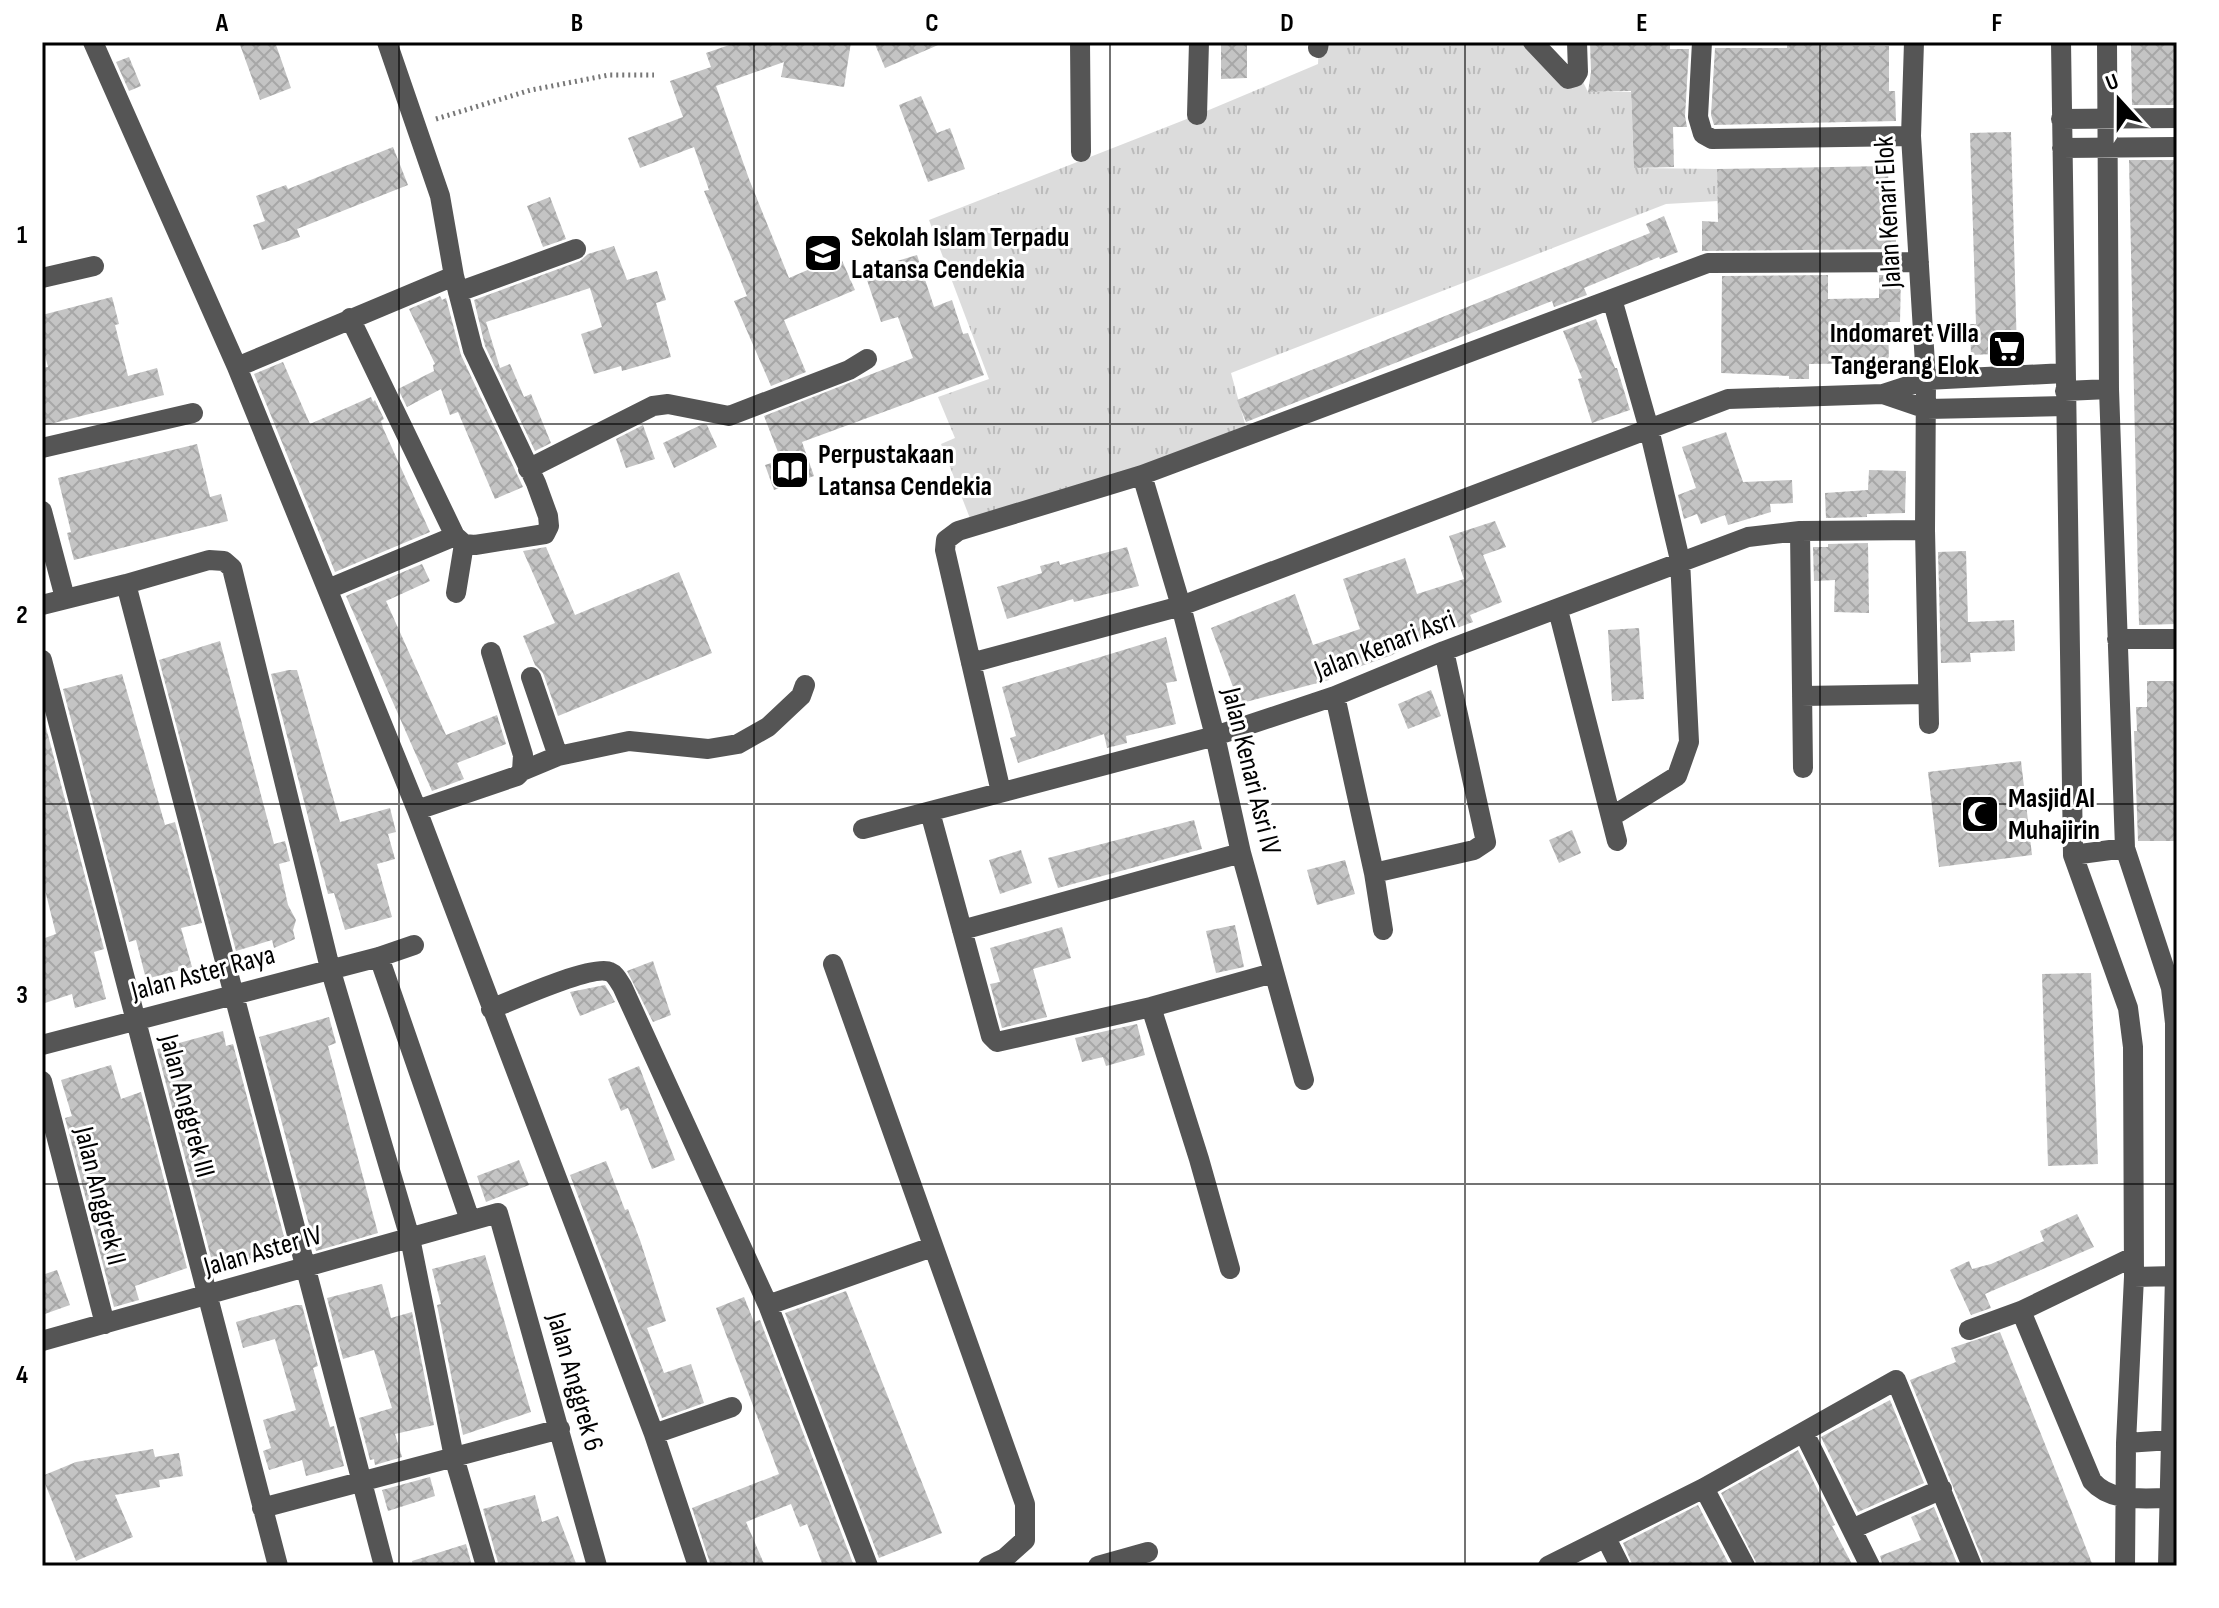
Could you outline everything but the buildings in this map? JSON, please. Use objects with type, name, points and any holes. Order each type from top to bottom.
[{"type":"street","points":[[93,42],[237,367],[417,810],[654,1434],[698,1566]]},
{"type":"street","points":[[328,589],[460,540],[531,537],[548,531],[548,516],[481,372],[456,284],[440,196],[387,42]]},
{"type":"street","points":[[1080,42],[1081,152]]},
{"type":"street","points":[[1197,115],[1199,42]]},
{"type":"street","points":[[1533,42],[1568,79],[1578,72],[1577,42]]},
{"type":"street","points":[[1702,42],[1698,117],[1703,134],[1712,139],[1911,136]]},
{"type":"street","name":"Jalan Kenari Elok","points":[[1914,42],[1911,136],[1927,409],[1925,530],[1929,724]]},
{"type":"street","points":[[2061,42],[2073,855],[2132,1026],[2134,1267],[2126,1443],[2125,1566]]},
{"type":"street","points":[[2107,42],[2109,389],[2125,848],[2171,988],[2176,1022],[2175,1276],[2168,1566]]},
{"type":"street","points":[[2061,119],[2177,118]]},
{"type":"street","points":[[2062,148],[2177,147]]},
{"type":"street","points":[[237,367],[350,318],[576,249]]},
{"type":"street","points":[[1001,792],[945,550],[946,540],[958,531],[1142,475],[1708,263],[1919,262]]},
{"type":"street","points":[[42,278],[94,266]]},
{"type":"street","points":[[1611,817],[1677,776],[1687,750],[1680,560],[1649,429],[1612,299]]},
{"type":"street","points":[[350,318],[460,540],[456,593]]},
{"type":"street","points":[[528,469],[653,406],[668,404],[729,416],[849,370],[867,359]]},
{"type":"street","points":[[971,663],[1181,606],[1728,399],[1883,394],[1926,380],[2066,390],[2109,389]]},
{"type":"street","points":[[1883,394],[1927,409],[2066,390]]},
{"type":"street","points":[[42,448],[193,413]]},
{"type":"street","name":"Jalan Kenari Asri IV","points":[[1142,475],[1181,606],[1241,853],[1304,1080]]},
{"type":"street","points":[[42,511],[65,598]]},
{"type":"street","name":"Jalan Kenari Asri","points":[[863,829],[1215,736],[1335,696],[1680,560],[1748,537],[1800,531],[1925,530]]},
{"type":"street","points":[[1800,531],[1803,768]]},
{"type":"street","points":[[42,605],[209,560],[224,561],[232,568],[330,968],[410,1238],[454,1457],[486,1566]]},
{"type":"street","points":[[126,584],[384,1566]]},
{"type":"street","points":[[1558,610],[1617,841]]},
{"type":"street","points":[[2117,639],[2177,639]]},
{"type":"street","points":[[1374,873],[1474,850],[1486,842],[1444,651]]},
{"type":"street","points":[[491,652],[523,755],[522,771]]},
{"type":"street","name":"Jalan Anggrek III","points":[[42,660],[278,1566]]},
{"type":"street","points":[[531,677],[558,756]]},
{"type":"street","points":[[417,810],[517,776],[558,756],[629,741],[708,749],[738,744],[768,727],[801,696],[805,685]]},
{"type":"street","points":[[1802,696],[1928,694]]},
{"type":"street","points":[[1335,696],[1374,873],[1383,930]]},
{"type":"street","points":[[930,812],[991,1036],[997,1042],[1151,1007],[1273,973]]},
{"type":"street","points":[[2073,855],[2125,848]]},
{"type":"street","points":[[962,930],[1241,853]]},
{"type":"street","name":"Jalan Aster Raya","points":[[42,1045],[379,957],[414,945]]},
{"type":"street","points":[[379,957],[470,1220]]},
{"type":"street","points":[[833,964],[1025,1504],[1025,1540],[1005,1558],[988,1566]]},
{"type":"street","points":[[491,1009],[576,976],[606,970],[613,973],[622,986],[768,1305],[868,1566]]},
{"type":"street","points":[[1151,1007],[1230,1269]]},
{"type":"street","name":"Jalan Anggrek II","points":[[42,1081],[105,1324]]},
{"type":"street","name":"Jalan Aster IV","points":[[42,1341],[498,1213]]},
{"type":"street","name":"Jalan Anggrek 6","points":[[498,1213],[597,1566]]},
{"type":"street","points":[[768,1305],[932,1247]]},
{"type":"street","points":[[1969,1330],[2134,1267],[2175,1276]]},
{"type":"street","points":[[2021,1311],[2092,1481],[2106,1494],[2170,1498]]},
{"type":"street","points":[[1548,1566],[1704,1488],[1896,1380],[1972,1566]]},
{"type":"street","points":[[654,1434],[732,1407]]},
{"type":"street","points":[[262,1508],[560,1429]]},
{"type":"street","points":[[1804,1433],[1870,1566]]},
{"type":"street","points":[[2126,1443],[2171,1440]]},
{"type":"street","points":[[1704,1488],[1745,1566]]},
{"type":"street","points":[[1852,1529],[1942,1489]]},
{"type":"street","points":[[1606,1538],[1620,1566]]},
{"type":"street","points":[[1098,1566],[1148,1552]]},
{"type":"path","points":[[416,125],[531,90],[609,75],[654,75]]},
{"type":"green space","points":[[1319,42],[1533,42],[1578,72],[1588,92],[1631,92],[1634,168],[1717,169],[1718,201],[1666,204],[1231,373],[1248,435],[973,526],[941,444],[955,438],[938,397],[989,379],[929,220],[1318,64]]},
{"type":"place","name":"Sekolah Islam Terpadu Latansa Cendekia","points":[[823,253]]},
{"type":"place","name":"Indomaret Villa Tangerang Elok","points":[[2007,349]]},
{"type":"place","name":"Perpustakaan Latansa Cendekia","points":[[790,470]]},
{"type":"place","name":"Masjid Al Muhajirin","points":[[1980,814]]}]
